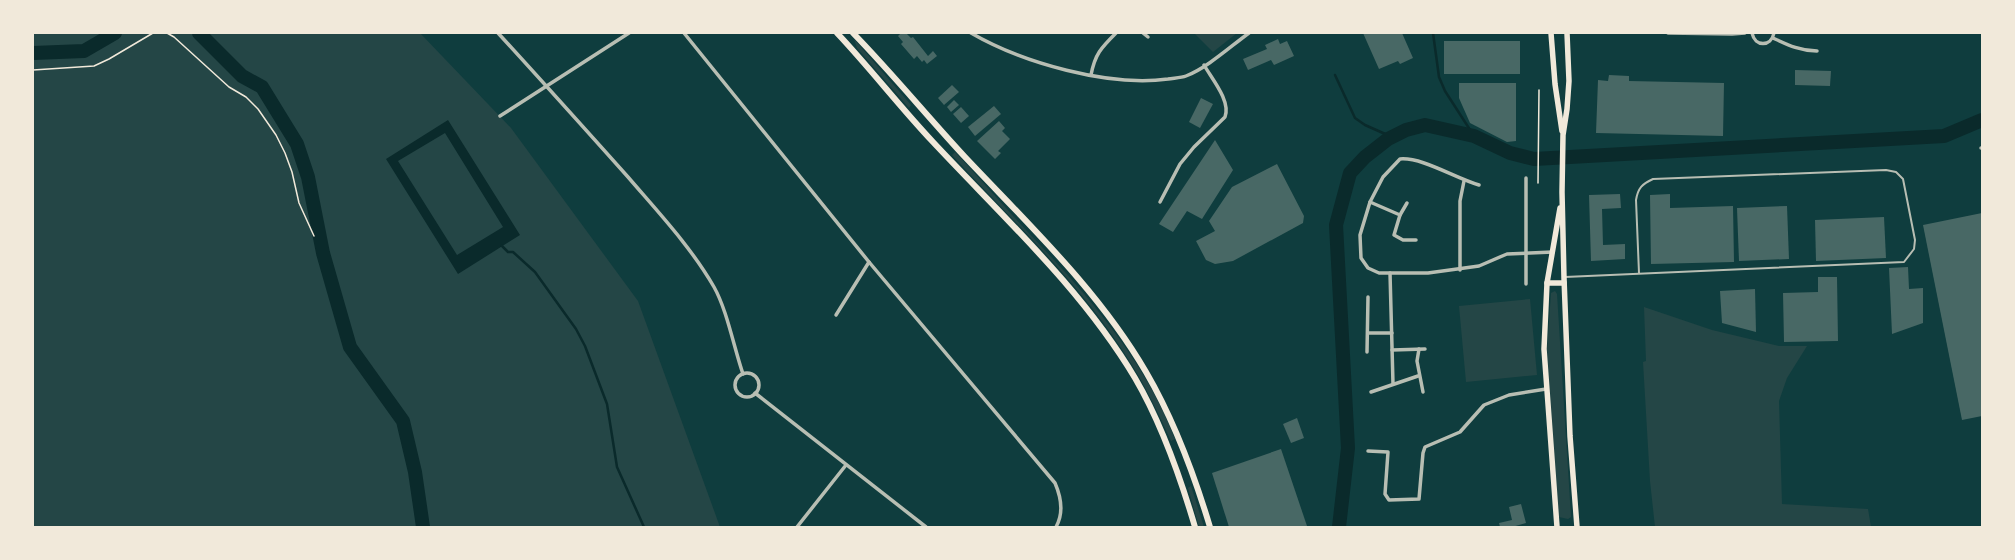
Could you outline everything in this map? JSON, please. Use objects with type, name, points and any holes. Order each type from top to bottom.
[{"type":"highway","points":[[837,33],[926,135],[1042,257],[1090,313],[1113,344],[1135,379],[1167,444],[1196,527]]},
{"type":"highway","points":[[852,33],[1054,252],[1099,304],[1124,338],[1147,373],[1181,441],[1210,527]]},
{"type":"main road","points":[[1551,33],[1555,84],[1563,135]]},
{"type":"main road","points":[[1567,33],[1568,82],[1567,109],[1563,135],[1562,192],[1570,436],[1577,527]]},
{"type":"main road","points":[[1557,527],[1544,349],[1547,283],[1562,192]]},
{"type":"main road","points":[[1547,283],[1564,280]]},
{"type":"street","points":[[498,33],[545,86],[586,128],[660,214],[699,264],[715,289],[730,329],[742,374]]},
{"type":"street","points":[[500,116],[629,33]]},
{"type":"street","points":[[684,33],[869,262],[1055,483],[1059,492],[1061,510],[1060,520],[1056,527]]},
{"type":"street","points":[[1143,33],[1148,37]]},
{"type":"street","points":[[974,34],[994,45],[1031,59],[1091,75],[1128,80],[1157,80],[1186,76],[1249,33]]},
{"type":"street","points":[[1668,33],[1745,33]]},
{"type":"street","points":[[1752,33],[1753,38],[1757,42],[1763,44],[1769,42],[1773,35],[1790,46],[1806,51],[1817,51]]},
{"type":"street","points":[[1091,75],[1094,59],[1100,48],[1114,34]]},
{"type":"street","points":[[1160,202],[1180,164],[1194,147],[1225,117],[1227,112],[1222,98],[1204,65]]},
{"type":"street","points":[[1479,185],[1464,181],[1410,158],[1400,159],[1383,177],[1370,202],[1360,235],[1361,258],[1368,268],[1379,273],[1428,273],[1460,270],[1479,266],[1507,254],[1553,252]]},
{"type":"street","points":[[1526,178],[1526,284]]},
{"type":"street","points":[[1460,270],[1460,201],[1464,181]]},
{"type":"street","points":[[1370,202],[1400,216]]},
{"type":"street","points":[[1407,203],[1400,216],[1394,235],[1402,240],[1416,240]]},
{"type":"street","points":[[836,315],[869,262]]},
{"type":"street","points":[[1390,273],[1393,384]]},
{"type":"street","points":[[1367,352],[1368,297]]},
{"type":"street","points":[[1368,333],[1392,333]]},
{"type":"street","points":[[1418,349],[1418,376],[1423,392]]},
{"type":"street","points":[[1392,350],[1425,349]]},
{"type":"street","points":[[747,373],[755,376],[758,382],[759,387],[755,393],[749,397],[744,396],[736,389],[736,379],[742,374],[747,373]]},
{"type":"street","points":[[1371,392],[1418,376]]},
{"type":"street","points":[[1368,451],[1388,452],[1385,494],[1389,500],[1418,499],[1425,447],[1460,432],[1484,405],[1509,395],[1546,389]]},
{"type":"street","points":[[755,393],[926,527]]},
{"type":"street","points":[[797,527],[846,465]]},
{"type":"lane","points":[[1564,280],[1639,273],[1904,262],[1914,249],[1915,240],[1903,179],[1896,172],[1886,170],[1653,180],[1644,183],[1637,190],[1636,200],[1639,273]]},
{"type":"path","points":[[33,70],[94,66],[109,59],[153,33]]},
{"type":"path","points":[[167,33],[174,37],[229,87],[246,97],[258,109],[276,135],[285,153],[292,172],[299,203],[314,236]]},
{"type":"path","points":[[1538,183],[1539,90]]},
{"type":"shaded area","points":[[33,33],[420,33],[511,128],[638,301],[720,527],[33,527]]},
{"type":"shaded area","points":[[1194,33],[1237,33],[1213,52]]},
{"type":"shaded area","points":[[854,39],[911,105],[909,108],[857,48]]},
{"type":"shaded area","points":[[448,120],[520,235],[458,274],[386,159]],"holes":[[[445,133],[503,227],[457,255],[398,161]]]},
{"type":"shaded area","points":[[955,152],[1084,293],[1105,320],[1126,348],[1144,377],[1161,407],[1175,439],[1171,441],[1153,402],[1132,365],[1092,308],[1047,256],[952,155]]},
{"type":"shaded area","points":[[1555,291],[1557,294],[1571,517],[1568,519],[1559,517],[1547,349],[1551,293]]},
{"type":"shaded area","points":[[1530,299],[1537,375],[1466,382],[1459,306]]},
{"type":"shaded area","points":[[1644,307],[1712,330],[1779,346],[1807,346],[1787,378],[1779,401],[1782,504],[1868,509],[1871,527],[1655,527],[1650,481],[1643,362],[1646,361]]},
{"type":"shaded area","points":[[1191,486],[1204,527],[1199,527],[1188,488]]},
{"type":"building","points":[[901,33],[906,33],[911,38],[913,37],[928,56],[933,51],[937,56],[927,64],[924,60],[922,62],[917,56],[914,59],[901,44],[903,42],[898,36]]},
{"type":"building","points":[[1363,33],[1402,33],[1413,58],[1400,64],[1398,61],[1379,69]]},
{"type":"building","points":[[1278,39],[1280,44],[1287,41],[1294,56],[1274,65],[1271,60],[1248,70],[1243,59],[1267,49],[1265,45]]},
{"type":"building","points":[[1444,41],[1520,41],[1520,74],[1444,74]]},
{"type":"building","points":[[1795,70],[1831,71],[1830,86],[1795,85]]},
{"type":"building","points":[[1609,75],[1629,76],[1629,81],[1724,83],[1723,136],[1596,133],[1598,80],[1608,81]]},
{"type":"building","points":[[1459,83],[1516,83],[1516,141],[1507,142],[1470,123],[1459,98]]},
{"type":"building","points":[[952,85],[959,92],[944,105],[938,98]]},
{"type":"building","points":[[1201,98],[1213,104],[1200,128],[1189,122]]},
{"type":"building","points":[[954,100],[959,105],[951,112],[947,107]]},
{"type":"building","points":[[994,106],[1001,114],[975,136],[968,127]]},
{"type":"building","points":[[961,107],[969,116],[961,123],[953,114]]},
{"type":"building","points":[[999,121],[1005,128],[1002,131],[1010,139],[998,151],[1001,153],[995,159],[977,141]]},
{"type":"building","points":[[1215,140],[1233,170],[1202,219],[1187,211],[1173,232],[1159,224]]},
{"type":"building","points":[[1277,164],[1304,216],[1303,223],[1233,261],[1215,264],[1206,260],[1196,241],[1215,231],[1209,221],[1232,187]]},
{"type":"building","points":[[1620,194],[1621,208],[1602,209],[1603,245],[1625,244],[1625,259],[1591,261],[1589,195]]},
{"type":"building","points":[[1670,194],[1670,208],[1733,206],[1734,262],[1651,264],[1650,195]]},
{"type":"building","points":[[1787,206],[1789,259],[1739,261],[1737,208]]},
{"type":"building","points":[[1982,213],[1982,416],[1962,420],[1923,225]]},
{"type":"building","points":[[1884,217],[1886,258],[1816,261],[1815,220]]},
{"type":"building","points":[[1908,267],[1909,289],[1923,288],[1923,323],[1892,334],[1889,268]]},
{"type":"building","points":[[1818,277],[1837,277],[1838,341],[1784,342],[1783,293],[1818,292]]},
{"type":"building","points":[[1755,289],[1756,332],[1722,323],[1720,291]]},
{"type":"building","points":[[1297,418],[1304,438],[1291,443],[1283,424]]},
{"type":"building","points":[[1281,449],[1307,526],[1229,527],[1212,473]]},
{"type":"building","points":[[1521,504],[1526,523],[1512,527],[1500,527],[1499,523],[1512,520],[1509,507]]},
{"type":"waterway","points":[[33,53],[84,51],[115,33]]},
{"type":"waterway","points":[[199,33],[242,76],[262,87],[297,144],[308,177],[323,253],[350,347],[403,421],[415,472],[423,527]]},
{"type":"waterway","points":[[1433,33],[1439,77],[1445,91],[1474,136]]},
{"type":"waterway","points":[[1335,75],[1355,118],[1365,125],[1392,137]]},
{"type":"waterway","points":[[1339,527],[1348,448],[1336,225],[1350,173],[1365,157],[1388,139],[1406,130],[1425,125],[1474,136],[1510,153],[1534,159],[1944,136],[1982,120]]},
{"type":"waterway","points":[[502,246],[508,252],[513,252],[535,272],[576,329],[585,346],[607,404],[617,467],[644,527]]}]
